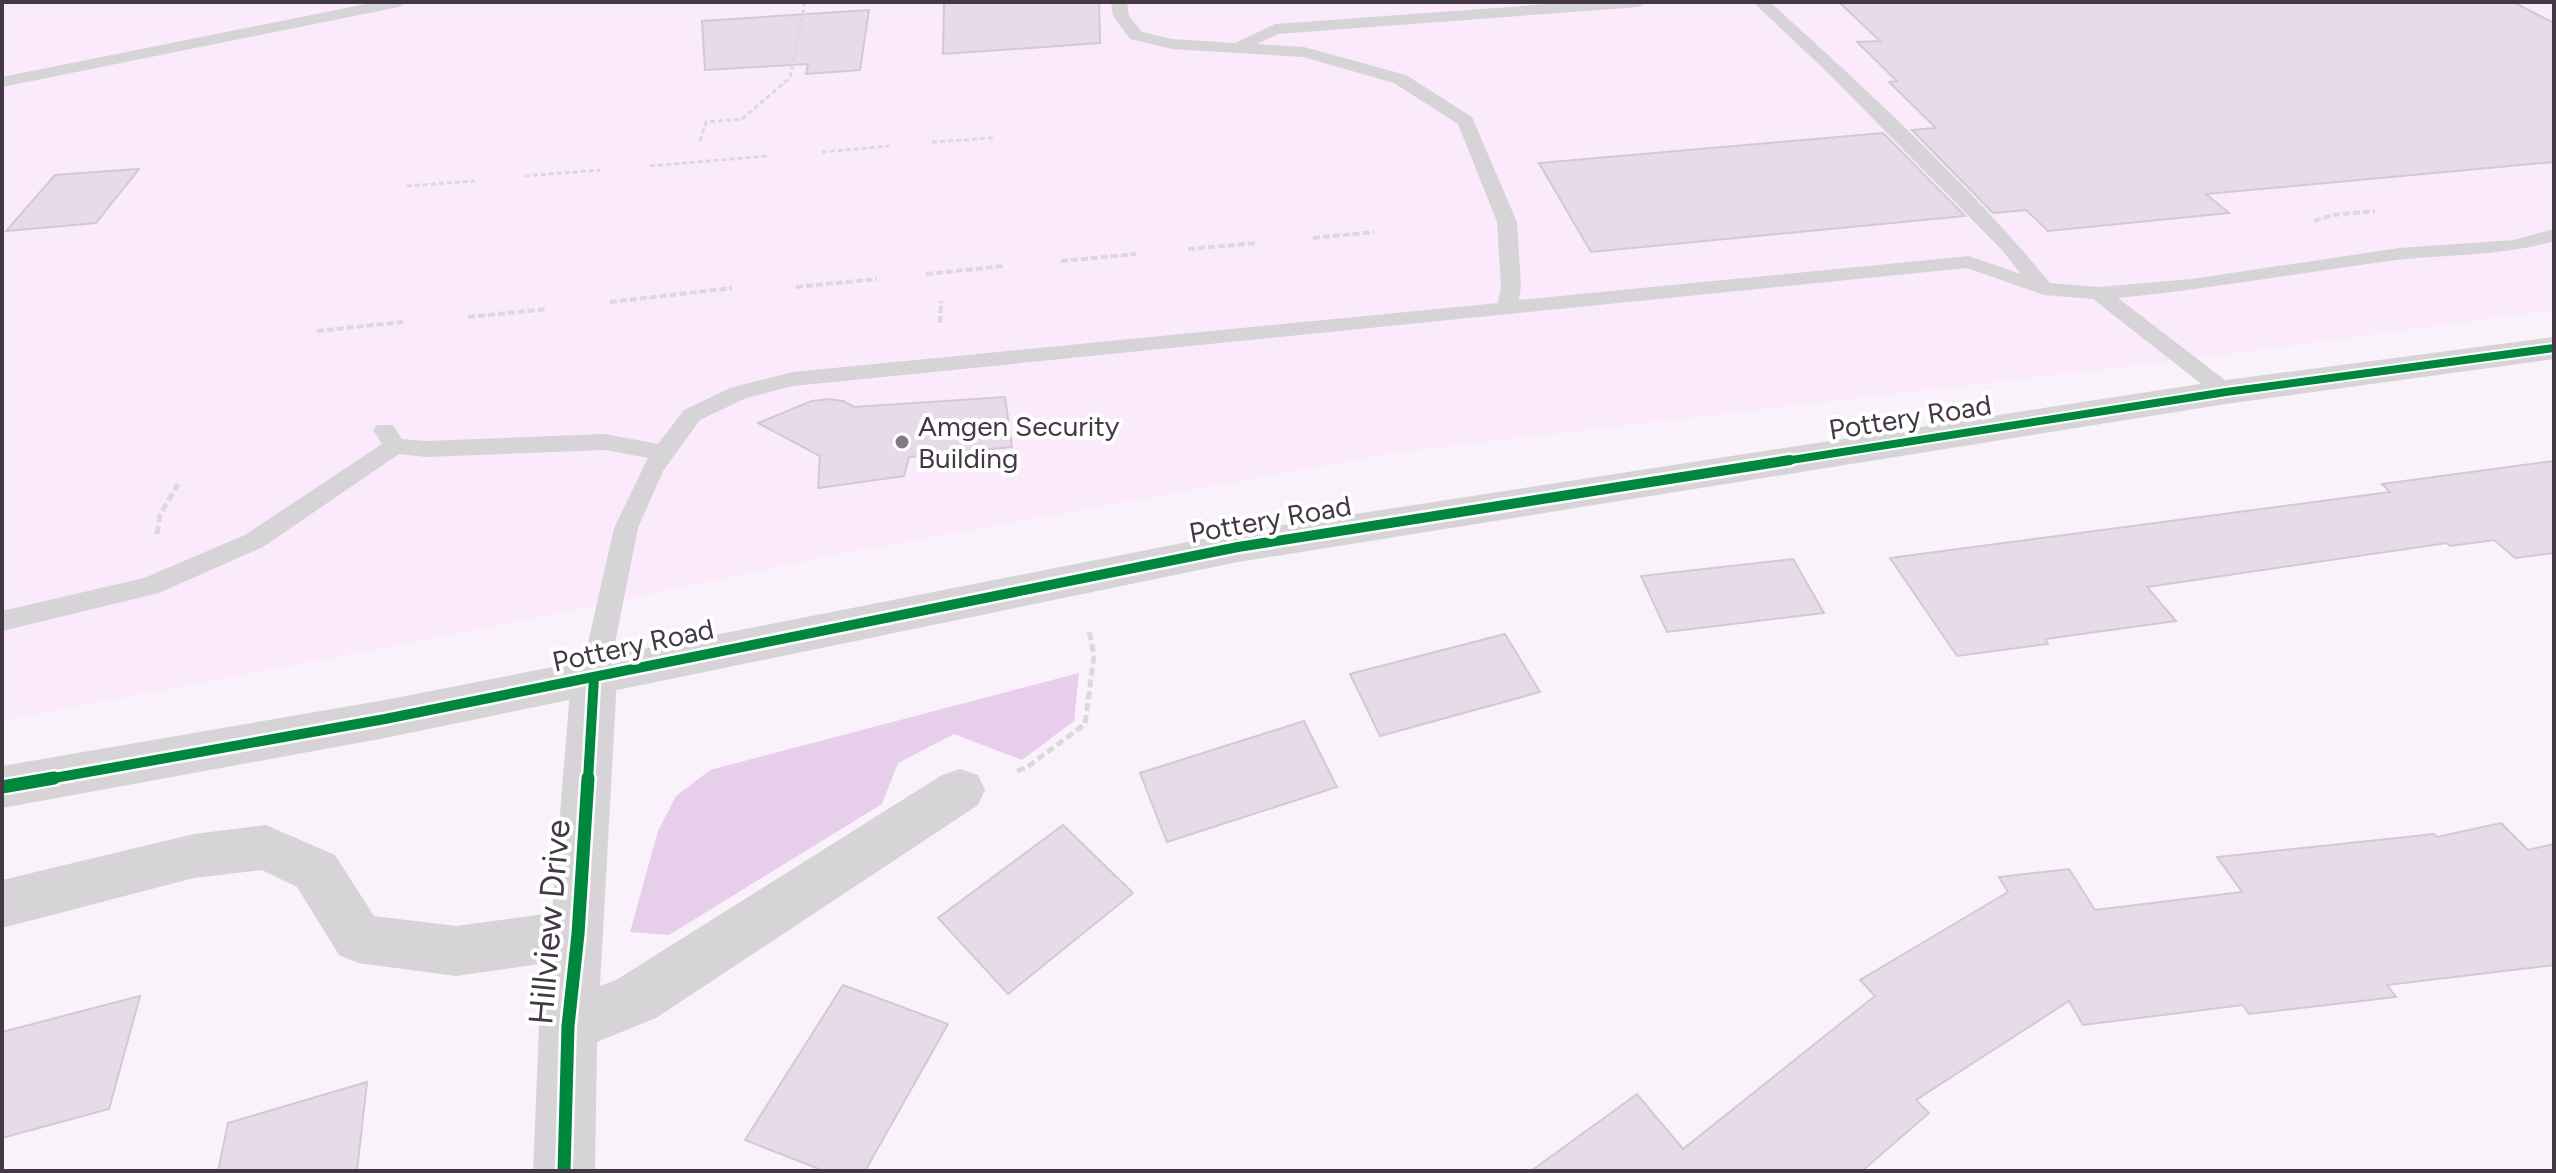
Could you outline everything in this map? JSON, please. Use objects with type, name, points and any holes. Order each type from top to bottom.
[{"type":"street","name":"Pottery Road","points":[[2,787],[370,722],[1238,547],[2226,392],[2554,348]]},
{"type":"street","name":"Hillview Drive","points":[[564,1171],[568,1026],[578,934],[594,678]]},
{"type":"street","points":[[568,1026],[636,999],[960,790]]},
{"type":"street","points":[[2,904],[194,856],[266,847],[316,871],[358,938],[456,951],[578,934]]},
{"type":"lane","points":[[2,82],[399,2]]},
{"type":"lane","points":[[1119,2],[1121,16],[1136,36],[1172,44],[1304,52],[1400,79],[1466,121],[1507,222],[1511,286],[1507,310]]},
{"type":"lane","points":[[1241,46],[1275,29],[1639,2]]},
{"type":"lane","points":[[1761,2],[1835,70],[2009,246],[2044,289]]},
{"type":"lane","points":[[594,678],[626,528],[652,469],[692,415],[738,393],[793,379],[1969,262],[2044,289],[2099,293],[2192,285],[2399,254],[2515,246],[2554,235]]},
{"type":"lane","points":[[2099,293],[2226,392]]},
{"type":"lane","points":[[2,621],[150,586],[254,541],[390,438],[426,449],[605,442],[664,453]]},
{"type":"path","points":[[700,141],[706,122],[742,119],[790,78],[805,2]]},
{"type":"path","points":[[932,142],[993,138]]},
{"type":"path","points":[[822,152],[889,146]]},
{"type":"path","points":[[650,166],[767,156]]},
{"type":"path","points":[[525,176],[600,170]]},
{"type":"path","points":[[407,186],[474,181]]},
{"type":"path","points":[[1313,238],[1374,232]]},
{"type":"path","points":[[1188,249],[1257,243]]},
{"type":"path","points":[[1061,261],[1136,254]]},
{"type":"path","points":[[926,274],[1004,266]]},
{"type":"path","points":[[796,287],[877,279]]},
{"type":"path","points":[[610,302],[732,288]]},
{"type":"path","points":[[468,317],[547,309]]},
{"type":"path","points":[[317,331],[403,322]]},
{"type":"path","points":[[160,547],[157,534],[160,515],[178,484]]},
{"type":"path","points":[[960,790],[1026,768],[1085,724],[1094,656],[1078,579]]},
{"type":"shaded area","points":[[2,2],[2554,2],[2554,310],[2200,358],[1399,452],[835,555],[492,627],[2,721]]},
{"type":"shaded area","points":[[1079,673],[1074,721],[1022,760],[954,734],[898,763],[882,804],[669,935],[630,932],[658,831],[676,796],[710,770]]},
{"type":"building","points":[[944,2],[1099,2],[1100,43],[943,54]]},
{"type":"building","points":[[1839,2],[2513,2],[2554,23],[2554,162],[2206,194],[2229,213],[2048,231],[2026,210],[1993,213],[1912,130],[1936,128],[1889,82],[1897,81],[1857,42],[1880,41]]},
{"type":"building","points":[[869,10],[860,70],[806,74],[808,64],[705,70],[702,21]]},
{"type":"building","points":[[1883,133],[1965,216],[1591,252],[1539,163]]},
{"type":"building","points":[[139,169],[96,223],[6,231],[55,175]]},
{"type":"building","name":"Amgen Security Building","points":[[1005,397],[1012,447],[909,457],[904,476],[818,488],[820,456],[758,423],[812,401],[829,399],[854,407]]},
{"type":"building","points":[[2554,461],[2554,553],[2515,558],[2494,540],[2450,546],[2447,543],[2147,587],[2176,621],[2045,639],[2048,644],[1957,656],[1890,558],[2390,492],[2382,484]]},
{"type":"building","points":[[1793,559],[1824,613],[1667,632],[1641,576]]},
{"type":"building","points":[[1505,634],[1540,692],[1380,736],[1350,674]]},
{"type":"building","points":[[1304,721],[1337,787],[1167,842],[1140,773]]},
{"type":"building","points":[[2501,823],[2528,850],[2554,844],[2554,965],[2387,985],[2396,997],[2249,1014],[2243,1005],[2083,1025],[2069,1001],[1916,1100],[1929,1113],[1862,1171],[1531,1171],[1637,1094],[1683,1149],[1875,996],[1860,980],[2008,892],[1999,877],[2069,869],[2095,910],[2242,892],[2217,857],[2434,834],[2437,837]]},
{"type":"building","points":[[1063,825],[1133,893],[1008,994],[938,918]]},
{"type":"building","points":[[843,985],[948,1024],[865,1171],[824,1171],[745,1140]]},
{"type":"building","points":[[140,996],[109,1109],[2,1138],[2,1032]]},
{"type":"building","points":[[367,1082],[357,1171],[218,1171],[228,1123]]},
{"type":"cycle path","points":[[2,787],[385,719],[1238,547],[2226,392],[2554,348]]},
{"type":"cycle path","points":[[564,1171],[568,1026],[578,934],[594,678]]},
{"type":"place","name":"Amgen Security Building","points":[[902,442]]}]
